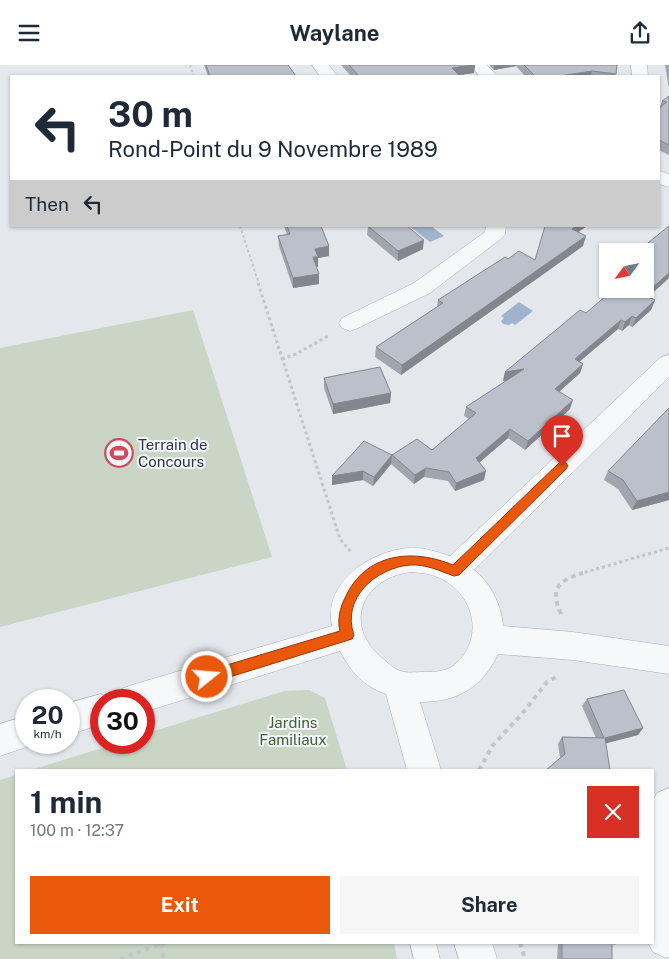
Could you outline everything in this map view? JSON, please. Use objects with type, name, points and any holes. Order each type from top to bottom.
[{"type":"street","points":[[477,65],[488,75]]},
{"type":"street","points":[[350,323],[422,288],[489,240],[495,234],[496,227]]},
{"type":"street","points":[[454,571],[669,363]]},
{"type":"street","points":[[411,560],[434,563],[454,571],[471,584],[483,601],[489,619],[489,639],[481,659],[467,674],[446,685],[423,689],[399,685],[380,677],[363,664],[352,648],[345,627],[347,606],[355,587],[369,575],[389,563],[411,560]]},
{"type":"street","points":[[155,693],[348,635]]},
{"type":"street","points":[[489,639],[573,646],[669,661]]},
{"type":"street","points":[[399,685],[424,769]]},
{"type":"street","points":[[0,740],[15,735]]},
{"type":"street","points":[[666,939],[661,835],[664,811],[669,805]]},
{"type":"street","points":[[474,944],[478,959]]},
{"type":"lane","points":[[423,944],[427,959]]},
{"type":"path","points":[[240,227],[340,539],[369,575]]},
{"type":"path","points":[[282,359],[296,354],[350,323]]},
{"type":"path","points":[[120,959],[160,944]]},
{"type":"path","points":[[163,944],[164,959]]},
{"type":"path","points":[[520,944],[525,959]]},
{"type":"green space","name":"Terrain de Concours","points":[[193,310],[272,557],[0,627],[0,348]]},
{"type":"green space","name":"Jardins Familiaux","points":[[309,690],[325,698],[347,769],[34,769],[90,752],[90,754],[155,754],[155,731],[285,691]]},
{"type":"green space","points":[[15,775],[15,944],[394,944],[397,959],[0,959],[0,780]]},
{"type":"water","points":[[410,227],[432,227],[444,236],[430,242]]},
{"type":"water","points":[[519,302],[533,311],[515,325],[512,323],[509,325],[503,324],[501,321],[504,318],[501,316]]},
{"type":"building","points":[[206,65],[288,65],[295,75],[210,75]]},
{"type":"building","points":[[349,65],[472,65],[452,68],[459,75],[358,75]]},
{"type":"building","points":[[524,65],[617,65],[616,74],[592,71],[566,75],[534,75]]},
{"type":"building","points":[[669,96],[669,145],[660,140],[660,107],[667,102],[662,101]]},
{"type":"building","points":[[669,226],[669,273],[654,286],[654,243],[648,243]]},
{"type":"building","points":[[287,227],[321,227],[329,246],[315,249],[318,257],[313,257],[319,274],[293,278],[278,236],[290,234]]},
{"type":"building","points":[[369,227],[408,227],[424,240],[398,251]]},
{"type":"building","points":[[545,227],[575,227],[572,229],[586,236],[402,365],[376,347],[443,303],[438,300],[505,257],[508,259],[519,251],[535,260]]},
{"type":"building","points":[[604,298],[651,298],[655,300],[636,318],[632,316],[625,322],[621,320],[575,359],[583,364],[555,389],[573,400],[528,441],[510,429],[476,458],[486,471],[456,483],[449,472],[426,468],[415,475],[392,455],[417,439],[432,450],[476,413],[466,407],[524,369],[505,372],[580,310],[586,313]]},
{"type":"building","points":[[380,367],[391,393],[333,404],[324,378]]},
{"type":"building","points":[[669,408],[669,492],[637,501],[623,480],[608,471]]},
{"type":"building","points":[[364,441],[392,455],[374,477],[363,471],[332,476]]},
{"type":"building","points":[[624,690],[643,728],[605,738],[610,769],[547,769],[565,754],[562,737],[604,738],[587,699]]},
{"type":"building","points":[[562,944],[612,944],[612,959],[562,959]]},
{"type":"place","name":"Terrain de Concours","points":[[119,453]]},
{"type":"route","points":[[207,677],[348,635],[345,627],[347,606],[355,587],[370,573],[389,563],[411,560],[434,563],[454,571],[562,466]]}]
